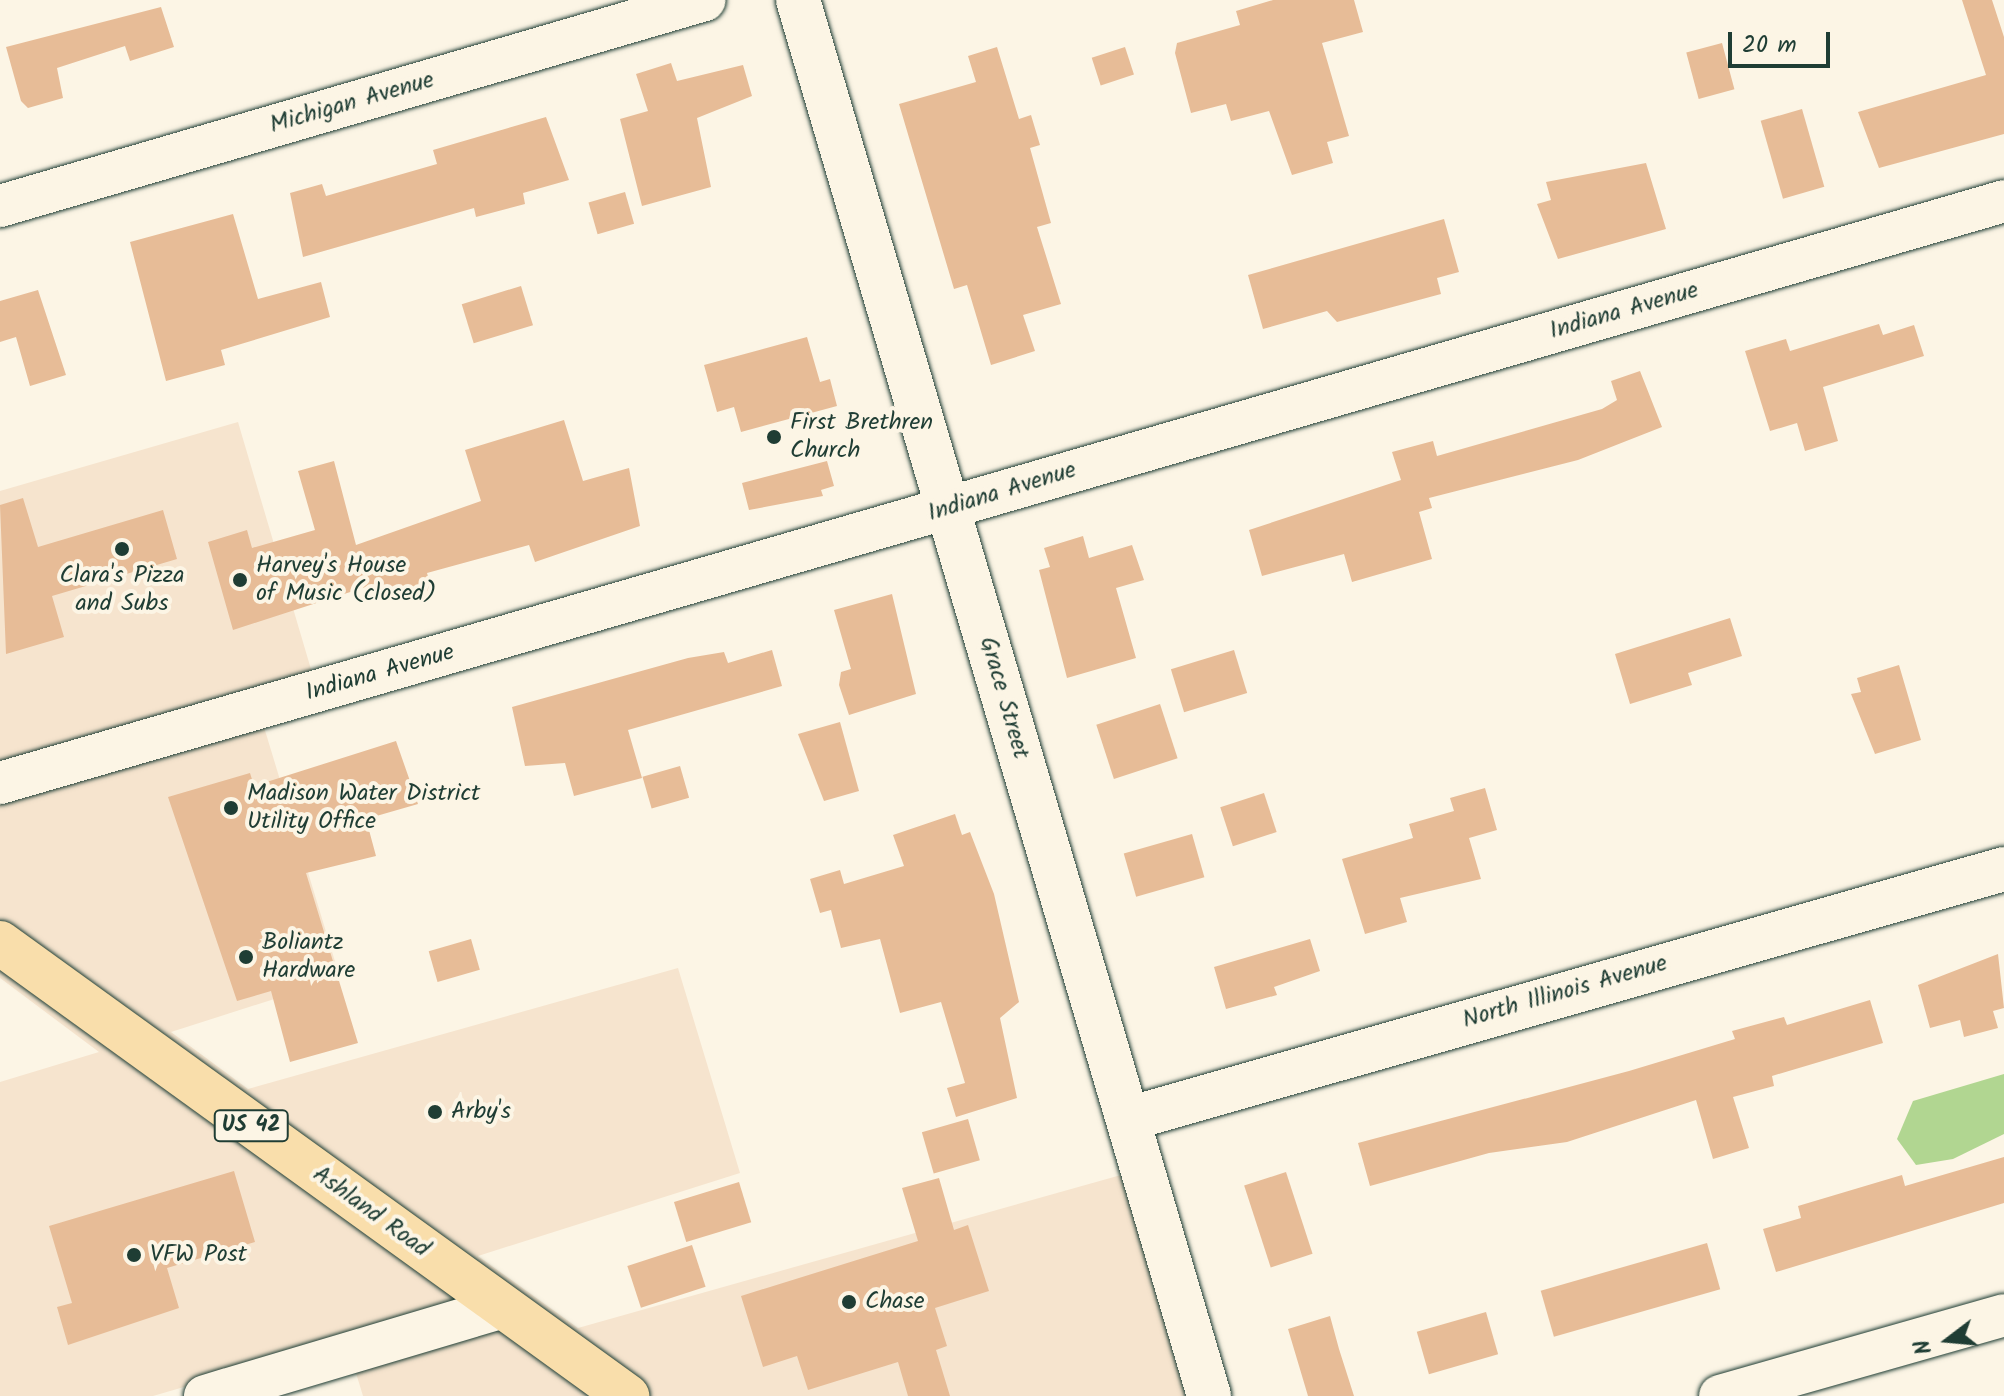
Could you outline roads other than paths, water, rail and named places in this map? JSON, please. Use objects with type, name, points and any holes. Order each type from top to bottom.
[{"type":"main road","name":"Ashland Road","points":[[0,943],[627,1396]]},
{"type":"street","name":"Michigan Avenue","points":[[0,206],[705,0]]},
{"type":"street","name":"Grace Street","points":[[798,0],[1209,1396]]},
{"type":"street","name":"Indiana Avenue","points":[[0,783],[2004,201]]},
{"type":"street","name":"North Illinois Avenue","points":[[1128,1119],[2004,869]]},
{"type":"street","points":[[205,1396],[504,1307]]},
{"type":"street","points":[[1720,1396],[2004,1315]]},
{"type":"place","name":"First Brethren Church","points":[[774,437]]},
{"type":"place","name":"Clara's Pizza and Subs","points":[[122,549]]},
{"type":"place","name":"Harvey's House of Music (closed)","points":[[240,580]]},
{"type":"place","name":"Madison Water District Utility Office","points":[[231,808]]},
{"type":"place","name":"Boliantz Hardware","points":[[246,957]]},
{"type":"place","name":"Arby's","points":[[435,1112]]},
{"type":"place","name":"VFW Post","points":[[134,1255]]},
{"type":"place","name":"Chase","points":[[849,1302]]}]
